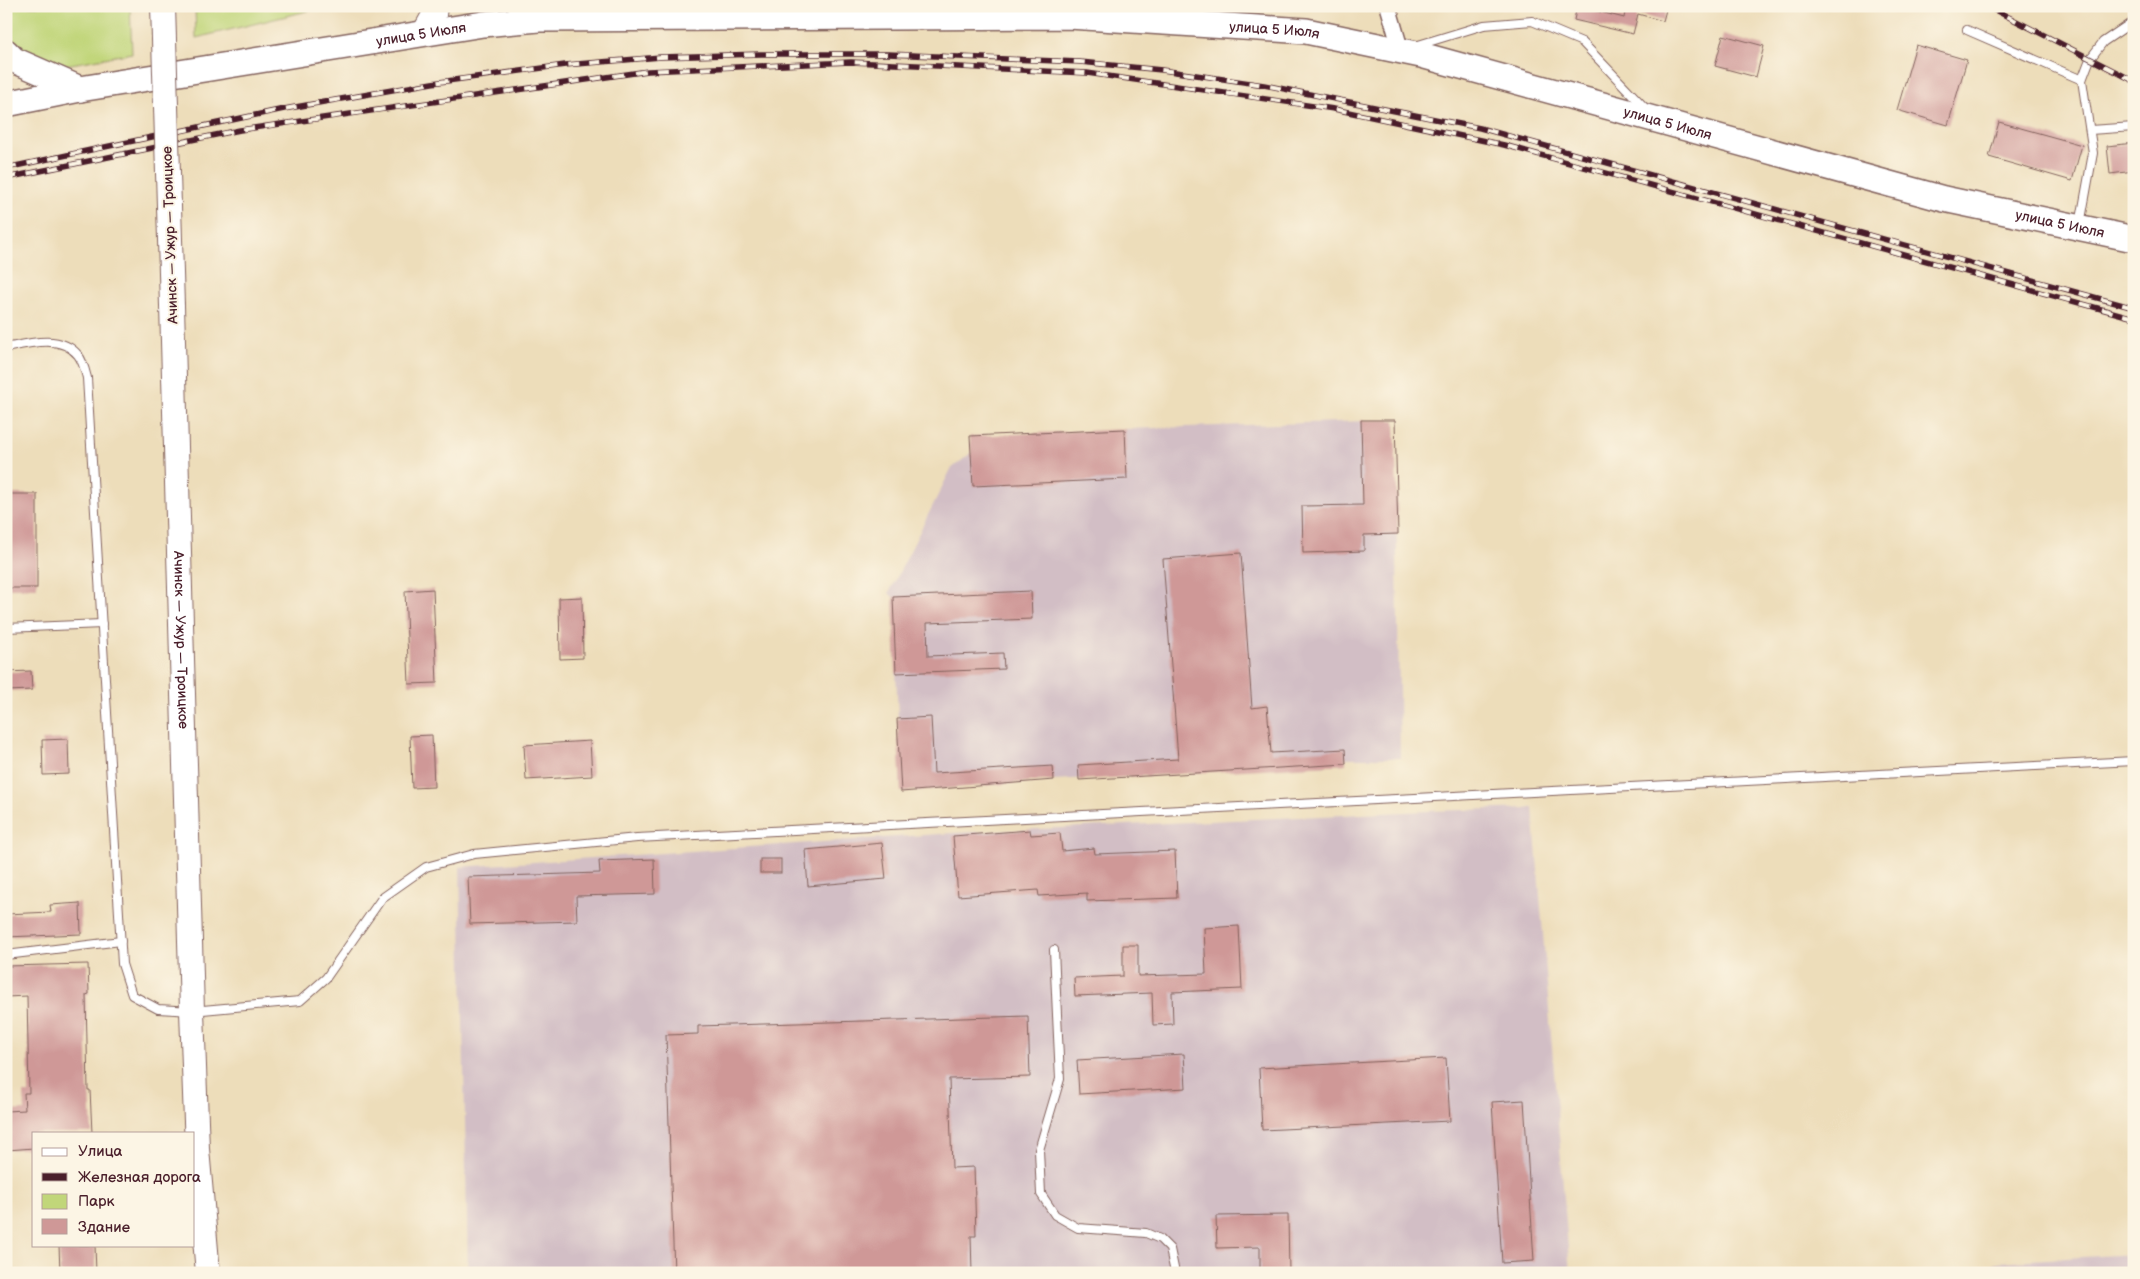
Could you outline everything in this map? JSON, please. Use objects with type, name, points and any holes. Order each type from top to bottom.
[{"type":"highway","points":[[564,6],[609,19]]},
{"type":"highway","name":"улица 5 Июля","points":[[15,100],[424,33],[539,19],[1069,16],[1306,31],[1401,51],[1944,199],[2134,239]]},
{"type":"highway","points":[[6,52],[14,60],[80,89]]},
{"type":"main road","name":"Ачинск — Ужур — Троицкое","points":[[163,6],[192,1011],[197,1149],[208,1273]]},
{"type":"main road","points":[[424,33],[434,15],[435,6]]},
{"type":"street","points":[[1388,6],[1401,51]]},
{"type":"lane","points":[[2080,227],[2093,153],[2082,80],[2090,59],[2103,42],[2134,21]]},
{"type":"lane","points":[[1401,51],[1484,25],[1532,22],[1582,42],[1658,120]]},
{"type":"lane","points":[[1968,30],[2082,80]]},
{"type":"lane","points":[[2090,130],[2134,127]]},
{"type":"lane","points":[[6,348],[50,342],[71,348],[80,357],[87,378],[122,964],[132,995],[158,1009],[192,1011],[300,1001],[326,978],[382,898],[426,867],[474,854],[647,837],[2134,761]]},
{"type":"lane","points":[[6,628],[102,624]]},
{"type":"lane","points":[[6,954],[121,941]]},
{"type":"lane","points":[[1054,950],[1060,1079],[1039,1150],[1041,1194],[1055,1215],[1078,1228],[1146,1233],[1160,1239],[1170,1249],[1175,1273]]},
{"type":"shaded area","points":[[1395,420],[1400,758],[1346,758],[1346,764],[1054,780],[901,792],[893,597],[889,593],[951,469],[971,453],[1125,429]]},
{"type":"shaded area","points":[[1533,808],[1570,1273],[468,1273],[460,867],[954,833],[1428,811]]},
{"type":"shaded area","points":[[2134,1254],[2134,1273],[1967,1273],[1998,1262]]},
{"type":"green space","points":[[6,6],[130,6],[132,53],[55,67],[28,58],[6,33]]},
{"type":"green space","points":[[195,6],[328,6],[196,38]]},
{"type":"building","points":[[1577,6],[1624,18],[1626,6],[1667,6],[1663,21],[1638,14],[1633,34],[1574,20]]},
{"type":"building","points":[[1723,35],[1764,46],[1756,77],[1715,66]]},
{"type":"building","points":[[1916,45],[1967,60],[1948,125],[1897,110]]},
{"type":"building","points":[[1999,122],[2082,145],[2072,181],[1989,157]]},
{"type":"building","points":[[2134,143],[2134,171],[2110,174],[2107,146]]},
{"type":"building","points":[[1361,420],[1395,420],[1398,534],[1364,535],[1364,551],[1303,553],[1302,506],[1363,505]]},
{"type":"building","points":[[1125,429],[1127,479],[973,486],[970,436]]},
{"type":"building","points":[[6,494],[37,494],[37,588],[6,588]]},
{"type":"building","points":[[1241,553],[1252,708],[1267,706],[1271,753],[1345,749],[1346,764],[1079,780],[1078,765],[1178,759],[1163,559]]},
{"type":"building","points":[[433,589],[437,683],[409,684],[405,591]]},
{"type":"building","points":[[1031,591],[1032,619],[927,623],[928,656],[1003,653],[1004,669],[896,673],[893,597]]},
{"type":"building","points":[[582,597],[583,658],[560,659],[559,598]]},
{"type":"building","points":[[31,671],[32,690],[6,691],[6,672]]},
{"type":"building","points":[[931,717],[934,773],[1053,766],[1054,780],[901,792],[897,719]]},
{"type":"building","points":[[432,735],[434,787],[412,788],[410,736]]},
{"type":"building","points":[[68,739],[69,774],[43,775],[42,740]]},
{"type":"building","points":[[590,741],[592,776],[526,780],[524,745]]},
{"type":"building","points":[[1030,830],[1031,835],[1060,833],[1062,851],[1094,848],[1095,854],[1175,851],[1177,898],[1087,901],[1087,893],[1039,896],[1038,890],[958,896],[953,836]]},
{"type":"building","points":[[882,843],[886,879],[808,886],[805,850]]},
{"type":"building","points":[[654,859],[655,894],[576,896],[577,921],[470,924],[468,877],[600,873],[599,861]]},
{"type":"building","points":[[760,859],[781,859],[781,873],[760,873]]},
{"type":"building","points":[[80,903],[81,934],[6,937],[6,914],[51,912],[50,905]]},
{"type":"building","points":[[1239,926],[1242,989],[1172,992],[1173,1024],[1153,1025],[1152,993],[1075,996],[1074,978],[1123,976],[1123,945],[1138,945],[1138,976],[1206,974],[1204,928]]},
{"type":"building","points":[[88,964],[89,994],[86,995],[88,1090],[90,1090],[92,1132],[32,1132],[32,1148],[7,1150],[6,1111],[25,1110],[24,1093],[29,1093],[27,996],[6,997],[6,966]]},
{"type":"building","points":[[1028,1016],[1030,1077],[949,1079],[952,1168],[974,1167],[976,1236],[971,1236],[972,1273],[674,1273],[666,1035],[698,1034],[698,1026]]},
{"type":"building","points":[[1184,1054],[1186,1088],[1079,1094],[1077,1060]]},
{"type":"building","points":[[1446,1058],[1450,1121],[1262,1130],[1259,1068]]},
{"type":"building","points":[[1524,1100],[1534,1261],[1502,1263],[1492,1102]]},
{"type":"building","points":[[1288,1215],[1289,1273],[1260,1273],[1260,1247],[1217,1248],[1216,1216]]},
{"type":"building","points":[[59,1246],[95,1246],[96,1273],[60,1273]]},
{"type":"railway","points":[[1987,6],[2134,81]]},
{"type":"railway","points":[[6,168],[284,109],[432,83],[565,65],[661,57],[761,54],[888,54],[1080,62],[1162,70],[1264,85],[1480,128],[2134,308]]},
{"type":"railway","points":[[6,178],[240,130],[648,71],[851,62],[1087,73],[1334,109],[1504,145],[2134,318]]}]
